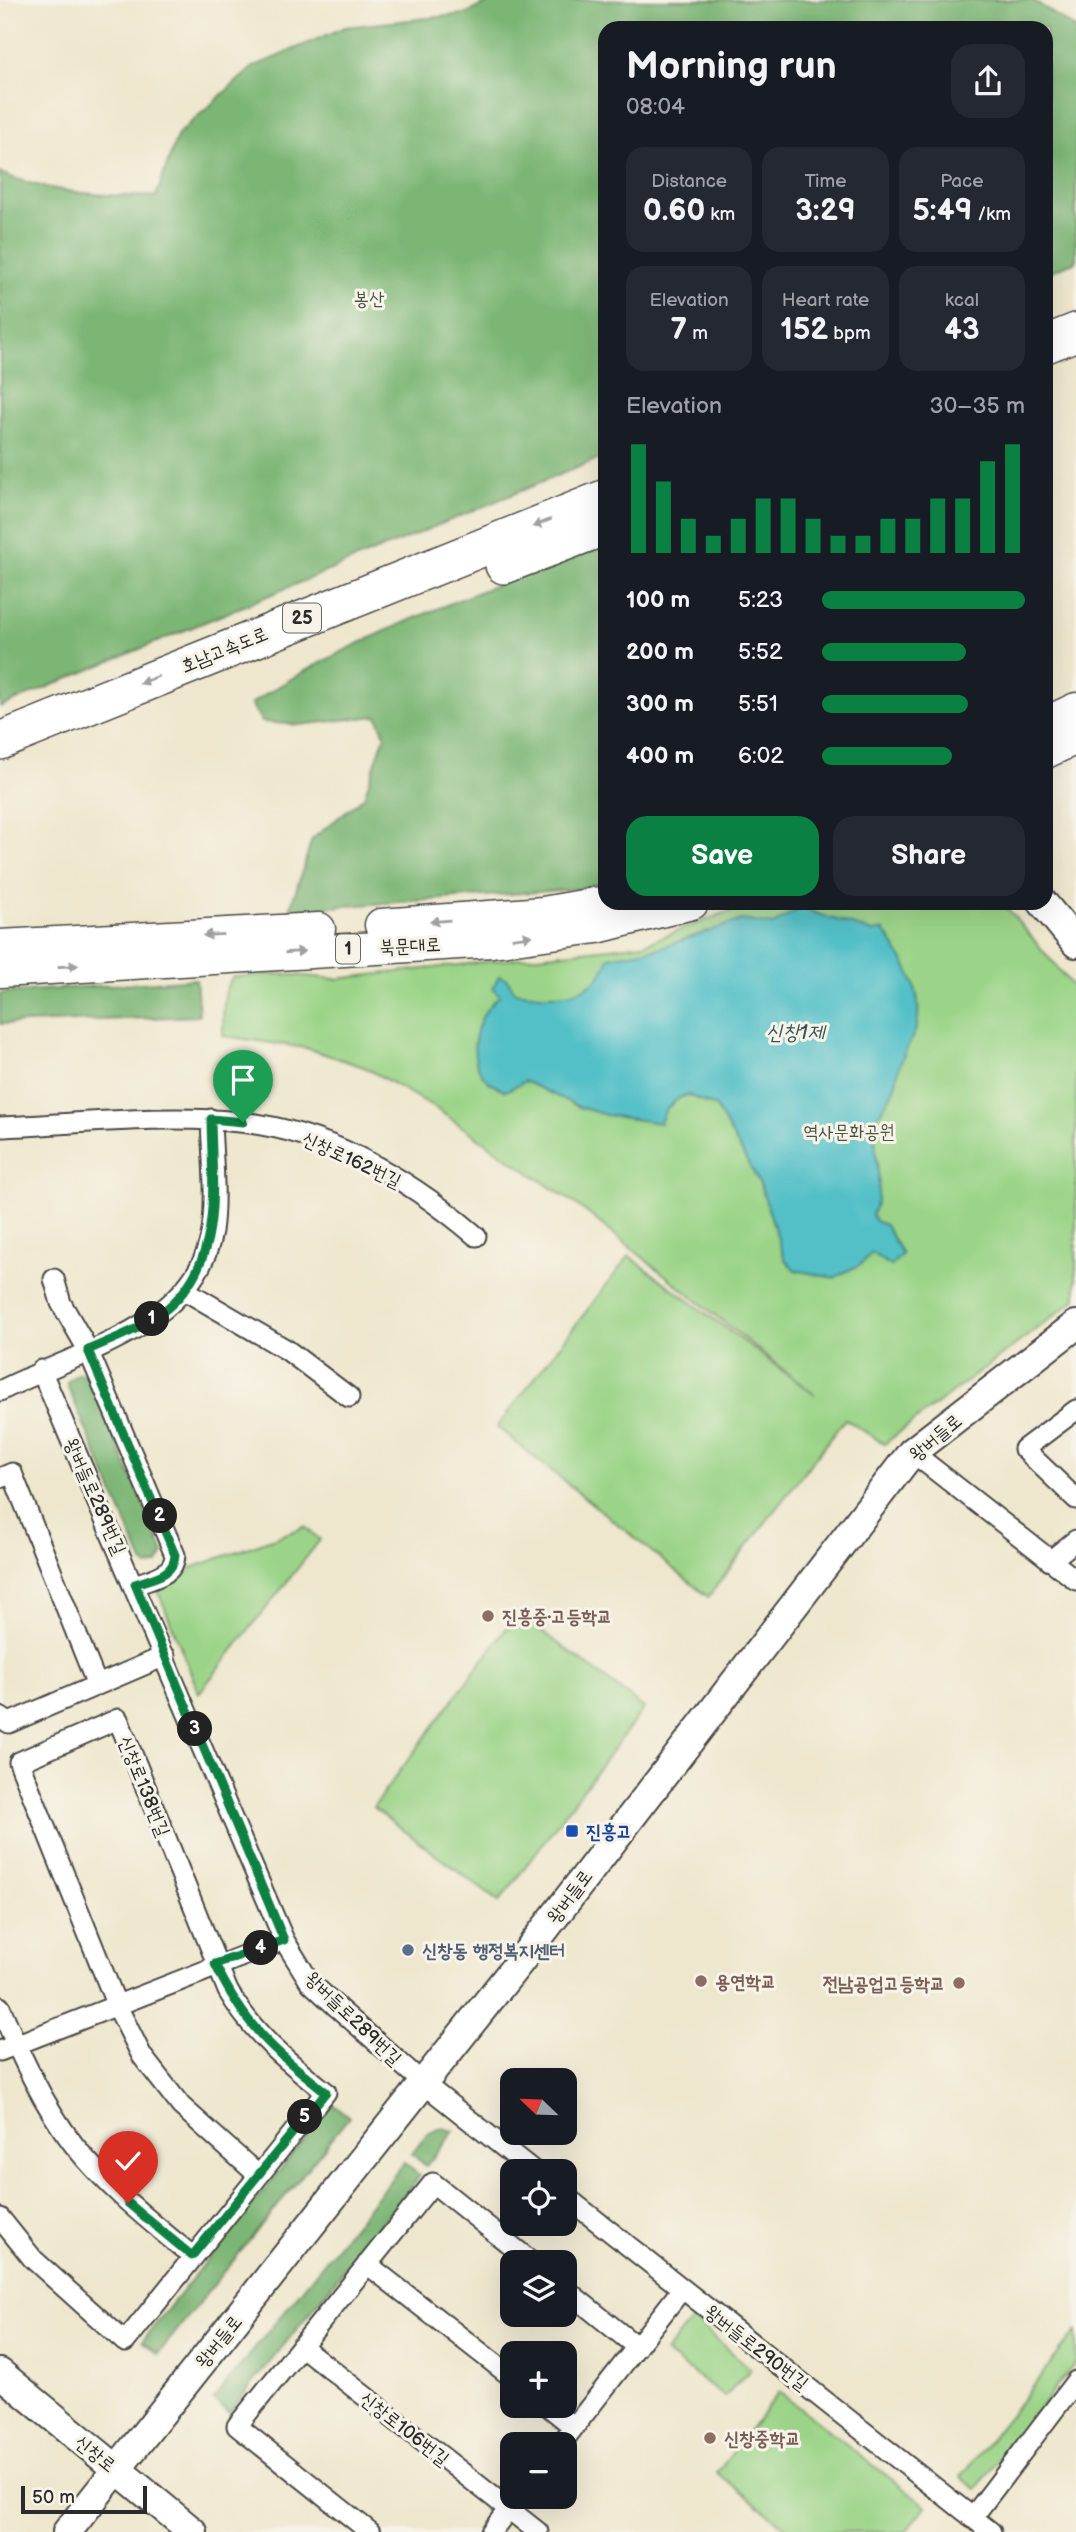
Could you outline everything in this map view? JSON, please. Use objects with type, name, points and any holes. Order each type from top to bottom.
[{"type":"highway","points":[[1053,315],[1076,306]]},
{"type":"highway","points":[[1053,341],[1076,332]]},
{"type":"highway","name":"호남고속도로","points":[[0,741],[598,501]]},
{"type":"highway","name":"호남고속도로","points":[[0,769],[280,652],[598,529]]},
{"type":"main road","points":[[1053,720],[1076,709]]},
{"type":"main road","points":[[1053,749],[1076,738]]},
{"type":"main road","name":"북문대로","points":[[0,946],[403,924],[543,913],[598,903]]},
{"type":"main road","name":"북문대로","points":[[0,971],[492,940],[597,928],[665,910]]},
{"type":"main road","points":[[1049,910],[1076,943]]},
{"type":"main road","name":"왕버들로","points":[[67,2532],[423,2083],[912,1452],[1076,1325]]},
{"type":"main road","name":"신창로","points":[[0,2373],[193,2532]]},
{"type":"street","name":"신창로162번길","points":[[0,1128],[211,1119],[292,1132],[340,1150],[400,1179],[476,1236]]},
{"type":"street","points":[[0,1391],[148,1322],[186,1291],[211,1234],[211,1119]]},
{"type":"street","points":[[54,1279],[61,1303],[88,1350],[175,1555],[173,1567],[168,1572],[135,1584]]},
{"type":"street","points":[[186,1291],[287,1350],[349,1397]]},
{"type":"street","name":"왕버들로289번길","points":[[41,1370],[135,1584],[284,1940],[310,1982],[423,2083]]},
{"type":"street","points":[[1076,1410],[1024,1449],[1076,1499]]},
{"type":"street","points":[[912,1452],[1076,1580]]},
{"type":"street","points":[[0,1478],[12,1473],[97,1685]]},
{"type":"street","points":[[1051,1561],[1076,1540]]},
{"type":"street","points":[[0,1717],[9,1723],[165,1656]]},
{"type":"street","name":"신창로138번길","points":[[0,2218],[33,2259],[125,2342],[326,2092],[272,2050],[244,2018],[215,1964],[118,1719],[19,1762],[117,2006],[142,2056],[181,2106],[258,2175]]},
{"type":"street","points":[[8,2049],[215,1964],[284,1940]]},
{"type":"street","points":[[0,2007],[8,2049],[74,2144],[128,2203],[192,2256]]},
{"type":"street","points":[[423,2083],[519,2159]]},
{"type":"street","points":[[370,2532],[237,2426],[433,2183],[517,2250]]},
{"type":"street","name":"왕버들로290번길","points":[[577,2206],[990,2532]]},
{"type":"street","points":[[367,2264],[500,2368]]},
{"type":"street","points":[[570,2432],[682,2289]]},
{"type":"street","points":[[577,2299],[637,2347]]},
{"type":"street","name":"신창로106번길","points":[[301,2346],[500,2493]]},
{"type":"street","points":[[972,2518],[1076,2381]]},
{"type":"street","points":[[563,2418],[574,2427]]},
{"type":"street","points":[[491,2532],[509,2509]]},
{"type":"street","name":"신창로106번길","points":[[519,2509],[538,2532]]},
{"type":"green space","name":"봉산","points":[[493,0],[1033,0],[1076,29],[1076,261],[1053,271],[1053,21],[598,21],[598,459],[0,707],[0,173],[37,185],[77,192],[156,196],[178,134],[253,67],[345,27],[465,14]]},
{"type":"green space","points":[[598,544],[598,884],[579,889],[290,910],[312,839],[364,797],[385,735],[377,716],[299,725],[262,722],[251,704],[334,655],[470,595]]},
{"type":"green space","name":"역사문화공원","points":[[733,910],[1009,910],[1076,990],[1076,1299],[884,1444],[845,1419],[708,1597],[497,1427],[629,1256],[815,1395],[581,1208],[432,1106],[364,1067],[306,1048],[223,1036],[224,1005],[233,977],[282,974],[336,979],[644,944]]},
{"type":"green space","points":[[196,979],[199,1016],[0,1024],[0,993]]},
{"type":"green space","points":[[79,1373],[89,1378],[164,1553],[158,1564],[148,1567],[143,1563],[68,1387],[68,1381]]},
{"type":"green space","points":[[305,1527],[320,1540],[199,1693],[157,1588],[161,1579]]},
{"type":"green space","points":[[518,1613],[644,1708],[499,1902],[373,1807]]},
{"type":"green space","points":[[333,2104],[349,2117],[158,2354],[142,2341]]},
{"type":"green space","points":[[442,2128],[454,2131],[426,2166],[412,2154],[427,2134]]},
{"type":"green space","points":[[404,2163],[420,2176],[229,2413],[213,2400]]},
{"type":"green space","points":[[693,2319],[751,2369],[725,2397],[665,2352]]},
{"type":"green space","points":[[1076,2331],[1076,2362],[976,2489],[961,2477]]},
{"type":"green space","points":[[779,2392],[926,2506],[906,2532],[792,2532],[717,2473]]},
{"type":"water","name":"신창1제","points":[[797,910],[806,910],[873,932],[884,930],[915,986],[918,1011],[916,1030],[902,1060],[894,1088],[876,1124],[875,1147],[879,1180],[872,1215],[875,1221],[885,1225],[902,1254],[891,1266],[872,1253],[861,1264],[834,1278],[795,1270],[785,1260],[760,1184],[716,1107],[688,1095],[679,1098],[666,1109],[660,1123],[606,1115],[579,1107],[525,1081],[506,1091],[489,1082],[480,1071],[476,1060],[479,1023],[500,996],[493,988],[499,976],[507,979],[515,992],[544,995],[571,993],[584,989],[594,981],[603,971],[609,957],[659,948],[742,920],[773,925]]},
{"type":"place","name":"진흥중·고등학교","points":[[488,1616]]},
{"type":"place","name":"진흥고","points":[[572,1831]]},
{"type":"place","name":"신창동 행정복지센터","points":[[408,1950]]},
{"type":"place","name":"용연학교","points":[[701,1981]]},
{"type":"place","name":"전남공업고등학교","points":[[959,1983]]},
{"type":"place","name":"신창중학교","points":[[710,2438]]},
{"type":"route","points":[[128,2203],[192,2256],[326,2092],[272,2050],[244,2018],[215,1964],[284,1940],[135,1584],[168,1572],[173,1567],[175,1555],[88,1350],[148,1322],[186,1291],[211,1234],[211,1119],[243,1122]]}]
